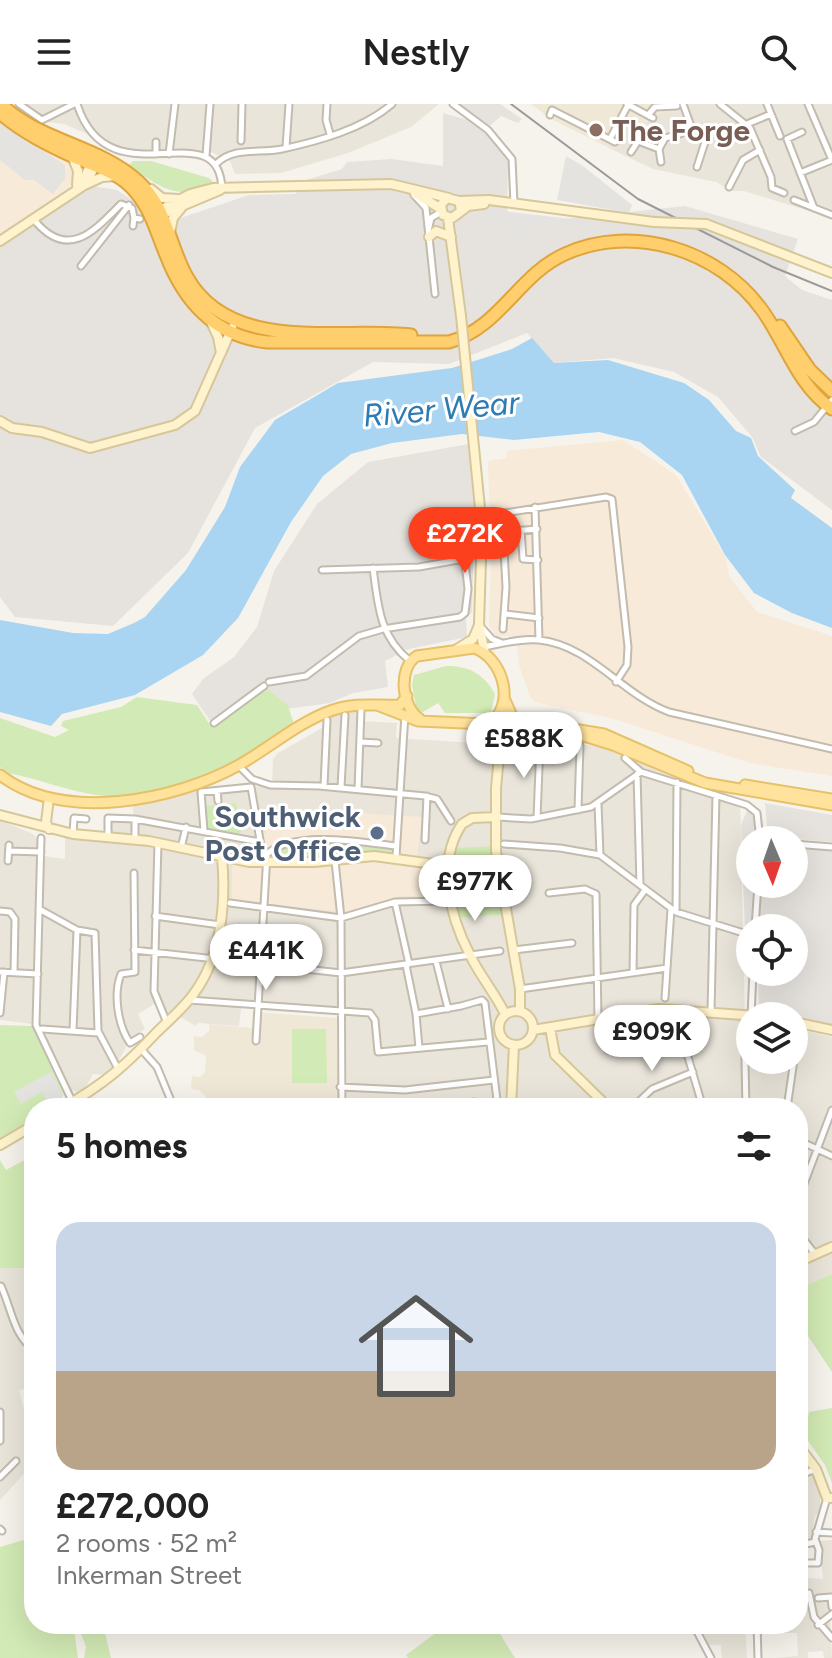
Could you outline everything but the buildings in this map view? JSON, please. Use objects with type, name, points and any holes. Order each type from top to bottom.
[{"type":"highway","points":[[1,104],[39,124],[130,186],[151,215],[170,233],[180,263],[194,287],[232,327],[267,331],[449,336],[483,319],[534,266],[563,247],[603,237],[645,236],[689,247],[739,277],[767,307],[810,370],[832,391]]},
{"type":"highway","points":[[0,113],[35,138],[140,182],[176,280],[187,298],[210,320],[267,342],[449,342],[469,335],[487,323],[538,271],[560,256],[600,243],[646,242],[678,249],[704,260],[742,287],[763,310],[805,382],[830,405]]},
{"type":"main road","points":[[423,721],[413,715],[407,699],[405,670],[410,661],[417,656],[454,650],[481,650],[504,683],[505,700],[512,716],[518,720],[604,734],[707,777],[832,799]]},
{"type":"main road","points":[[0,775],[16,787],[49,802],[143,796],[193,785],[239,765],[318,716],[344,706],[400,705],[407,699]]},
{"type":"main road","points":[[486,724],[497,717],[505,700]]},
{"type":"main road","points":[[377,705],[423,721],[486,724],[565,733],[602,741],[705,783],[832,805]]},
{"type":"main road","points":[[486,724],[499,744],[510,734],[541,736],[565,733]]},
{"type":"street","points":[[19,104],[39,124],[75,104],[87,129],[100,142],[120,151],[206,156],[216,164],[221,190]]},
{"type":"street","points":[[169,154],[175,104]]},
{"type":"street","points":[[206,156],[210,104]]},
{"type":"street","points":[[241,141],[242,104]]},
{"type":"street","points":[[286,147],[289,104]]},
{"type":"street","points":[[327,104],[326,120],[330,134]]},
{"type":"street","points":[[216,164],[234,153],[286,147],[367,122],[390,104]]},
{"type":"street","points":[[453,104],[488,130],[512,159],[514,205]]},
{"type":"street","points":[[550,115],[552,110],[613,141],[628,104],[651,116],[655,107],[680,105],[691,126],[707,140],[697,167]]},
{"type":"street","points":[[720,104],[747,124],[766,163],[772,188],[784,193]]},
{"type":"street","points":[[767,104],[780,136]]},
{"type":"street","points":[[800,173],[832,160],[808,104]]},
{"type":"street","points":[[747,124],[771,114]]},
{"type":"street","points":[[661,162],[659,149],[665,138],[680,134],[691,126]]},
{"type":"street","points":[[802,132],[787,139],[814,208]]},
{"type":"street","points":[[631,152],[638,141],[659,149]]},
{"type":"street","points":[[156,142],[156,154]]},
{"type":"street","points":[[742,186],[730,184],[745,158],[760,150]]},
{"type":"street","points":[[72,156],[81,186]]},
{"type":"street","points":[[766,163],[775,159]]},
{"type":"street","points":[[81,186],[96,162]]},
{"type":"street","points":[[0,241],[35,221],[81,186],[102,177],[116,176]]},
{"type":"street","points":[[140,182],[162,198],[180,203]]},
{"type":"street","points":[[133,226],[180,203],[221,190],[391,184],[449,198],[443,201],[450,212],[482,528],[481,650],[539,640],[559,644],[584,655],[650,705],[832,749]]},
{"type":"street","points":[[408,188],[450,212]]},
{"type":"street","points":[[408,188],[426,208],[435,294]]},
{"type":"street","points":[[428,234],[436,220],[477,199],[654,222],[706,224],[832,273]]},
{"type":"street","points":[[794,200],[832,215]]},
{"type":"street","points":[[170,233],[180,203]]},
{"type":"street","points":[[35,221],[49,234],[76,239],[99,229],[121,204],[151,215]]},
{"type":"street","points":[[81,266],[129,205]]},
{"type":"street","points":[[450,212],[455,258]]},
{"type":"street","points":[[428,234],[436,231],[452,237]]},
{"type":"street","points":[[210,320],[218,337],[220,355]]},
{"type":"street","points":[[0,421],[12,428],[90,448],[175,425],[195,411],[232,327]]},
{"type":"street","points":[[795,431],[814,422],[830,405]]},
{"type":"street","points":[[214,723],[266,684],[306,676],[359,636],[383,629],[460,617],[465,613],[468,589],[460,520],[606,497],[612,499],[611,519],[628,647],[627,665],[616,682]]},
{"type":"street","points":[[535,507],[539,640]]},
{"type":"street","points":[[502,513],[506,614],[503,629]]},
{"type":"street","points":[[503,532],[537,529]]},
{"type":"street","points":[[521,530],[523,559],[538,560]]},
{"type":"street","points":[[322,570],[419,567],[464,559]]},
{"type":"street","points":[[373,568],[383,629],[398,651],[410,661]]},
{"type":"street","points":[[506,614],[539,618]]},
{"type":"street","points":[[479,624],[492,639],[502,644]]},
{"type":"street","points":[[454,650],[473,639],[479,624]]},
{"type":"street","points":[[493,664],[493,654],[502,644]]},
{"type":"street","points":[[396,857],[407,699]]},
{"type":"street","points":[[505,700],[499,744],[496,851],[520,989],[520,1011]]},
{"type":"street","points":[[358,789],[361,710]]},
{"type":"street","points":[[341,787],[345,715]]},
{"type":"street","points":[[324,786],[327,720]]},
{"type":"street","points":[[360,742],[378,743]]},
{"type":"street","points":[[515,742],[580,745],[578,810]]},
{"type":"street","points":[[537,818],[540,743]]},
{"type":"street","points":[[625,758],[639,773],[677,782],[754,809],[759,826]]},
{"type":"street","points":[[239,765],[252,779],[270,785],[341,787],[427,796],[437,799],[451,821]]},
{"type":"street","points":[[505,1014],[520,1011],[528,1016],[533,1030],[529,1039],[514,1045],[504,1040],[498,1030],[505,1014],[493,987],[470,955],[450,901],[448,866],[462,824],[472,818],[537,818],[578,810],[598,804],[639,773]]},
{"type":"street","points":[[633,973],[634,905],[642,888],[639,773]]},
{"type":"street","points":[[665,998],[674,910],[677,782]]},
{"type":"street","points":[[204,831],[201,792],[251,787],[260,842],[267,860]]},
{"type":"street","points":[[217,791],[218,801]]},
{"type":"street","points":[[711,1011],[716,795]]},
{"type":"street","points":[[425,840],[427,796]]},
{"type":"street","points":[[49,802],[53,830]]},
{"type":"street","points":[[598,804],[600,855]]},
{"type":"street","points":[[0,815],[73,834],[135,839],[222,857],[335,861],[396,857],[448,866]]},
{"type":"street","points":[[73,834],[74,818],[86,819]]},
{"type":"street","points":[[108,836],[108,818],[135,819],[260,842]]},
{"type":"street","points":[[135,819],[135,839]]},
{"type":"street","points":[[181,848],[186,827]]},
{"type":"street","points":[[41,838],[38,1031],[70,1098]]},
{"type":"street","points":[[256,1041],[262,908],[267,860],[274,847],[292,842],[362,842],[396,846]]},
{"type":"street","points":[[158,843],[154,991],[167,1023]]},
{"type":"street","points":[[504,844],[560,848],[600,855],[674,910],[736,931]]},
{"type":"street","points":[[808,845],[832,847]]},
{"type":"street","points":[[8,861],[9,848],[41,852]]},
{"type":"street","points":[[83,1098],[106,1082],[189,1000],[211,960],[220,925],[224,895],[222,857]]},
{"type":"street","points":[[335,861],[341,918],[341,1098]]},
{"type":"street","points":[[134,873],[135,972],[119,977],[119,1020],[130,1043],[140,1037]]},
{"type":"street","points":[[549,893],[585,889],[596,894],[600,1019],[608,1050],[629,1047],[626,1015]]},
{"type":"street","points":[[230,903],[341,918],[395,902],[450,901]]},
{"type":"street","points":[[395,902],[408,964],[419,1048]]},
{"type":"street","points":[[39,909],[77,930],[92,931],[96,937],[99,1033],[116,1065]]},
{"type":"street","points":[[0,911],[13,915],[17,925],[14,972]]},
{"type":"street","points":[[155,916],[220,925]]},
{"type":"street","points":[[73,1031],[77,930]]},
{"type":"street","points":[[513,950],[572,943]]},
{"type":"street","points":[[134,950],[341,973],[500,951]]},
{"type":"street","points":[[436,961],[448,1009]]},
{"type":"street","points":[[520,989],[667,968]]},
{"type":"street","points":[[0,1013],[2,972],[38,974]]},
{"type":"street","points":[[189,1000],[373,1015],[378,1052],[488,1042]]},
{"type":"street","points":[[416,1014],[448,1009],[465,1002],[482,1000],[485,1003],[497,1098]]},
{"type":"street","points":[[533,1030],[659,1009],[736,1014]]},
{"type":"street","points":[[684,1021],[683,1040],[700,1098]]},
{"type":"street","points":[[808,1025],[832,1030]]},
{"type":"street","points":[[550,1028],[555,1055],[599,1098]]},
{"type":"street","points":[[42,1029],[99,1033]]},
{"type":"street","points":[[511,1098],[514,1045]]},
{"type":"street","points":[[141,1049],[157,1066],[170,1098]]},
{"type":"street","points":[[643,1098],[652,1089],[693,1072]]},
{"type":"street","points":[[746,1074],[746,1098]]},
{"type":"street","points":[[788,1098],[792,1074]]},
{"type":"street","points":[[340,1087],[405,1090],[494,1080]]},
{"type":"street","points":[[808,1169],[832,1110]]},
{"type":"street","points":[[0,1145],[24,1131]]},
{"type":"street","points":[[808,1145],[832,1156]]},
{"type":"street","points":[[808,1245],[815,1254]]},
{"type":"street","points":[[808,1257],[832,1247]]},
{"type":"street","points":[[1,1286],[20,1339],[24,1342]]},
{"type":"street","points":[[0,1412],[0,1441]]},
{"type":"street","points":[[808,1458],[829,1498],[816,1532],[818,1563],[808,1563]]},
{"type":"street","points":[[0,1477],[16,1461]]},
{"type":"street","points":[[808,1472],[816,1469]]},
{"type":"street","points":[[816,1532],[832,1533]]},
{"type":"street","points":[[808,1544],[815,1542]]},
{"type":"street","points":[[808,1593],[818,1625],[832,1638]]},
{"type":"street","points":[[818,1598],[831,1597],[832,1607]]},
{"type":"street","points":[[818,1625],[832,1614]]},
{"type":"street","points":[[698,1634],[711,1658]]},
{"type":"street","points":[[757,1634],[758,1658]]},
{"type":"shaded area","points":[[16,104],[439,104],[411,127],[348,153],[281,173],[235,174],[230,161],[211,152],[122,149],[64,124],[39,121]]},
{"type":"shaded area","points":[[459,104],[500,104],[522,119],[518,123],[501,116],[490,126]]},
{"type":"shaded area","name":"The Forge","points":[[531,104],[678,104],[678,112],[659,114],[654,122],[649,120],[641,134],[624,125],[616,137],[613,150],[551,119]]},
{"type":"shaded area","points":[[678,104],[832,104],[832,218],[744,191],[732,191],[716,182],[653,169],[613,150],[616,137],[624,125],[649,119]]},
{"type":"shaded area","points":[[443,113],[468,120],[490,137],[508,160],[507,225],[685,206],[798,239],[785,276],[802,290],[832,300],[832,510],[761,457],[752,437],[718,397],[674,372],[613,358],[554,363],[527,333],[449,364],[373,362],[255,428],[188,553],[113,626],[15,617],[0,597],[0,243],[87,185],[117,190],[135,202],[148,229],[249,195],[296,194],[300,182],[342,169],[347,162],[392,159],[443,166]]},
{"type":"shaded area","points":[[0,116],[68,157],[74,168],[70,189],[0,237]]},
{"type":"shaded area","points":[[0,123],[65,165],[65,179],[53,194],[34,180],[25,180],[0,160]]},
{"type":"shaded area","points":[[566,156],[632,205],[629,213],[557,200]]},
{"type":"shaded area","points":[[494,210],[589,223],[525,231],[520,239],[482,219]]},
{"type":"shaded area","points":[[623,440],[676,475],[726,558],[729,576],[757,612],[832,636],[832,776],[750,763],[611,718],[534,702],[529,694],[519,665],[516,636],[496,636],[489,625],[491,557],[488,461],[507,458],[506,451]]},
{"type":"shaded area","points":[[469,444],[475,509],[472,612],[466,619],[467,637],[409,649],[385,661],[388,687],[353,693],[330,703],[265,712],[219,734],[192,694],[203,679],[234,657],[257,627],[274,571],[317,504],[368,462]]},
{"type":"shaded area","points":[[360,708],[360,721],[397,723],[396,738],[584,750],[585,745],[600,746],[678,779],[740,799],[741,826],[736,826],[736,898],[742,898],[743,914],[736,914],[736,986],[744,986],[745,1002],[736,1002],[736,1074],[808,1074],[808,1031],[832,1037],[832,1274],[808,1285],[808,1098],[347,1098],[346,1009],[242,1000],[239,1026],[198,1023],[196,1026],[172,1012],[167,1015],[159,1001],[138,1014],[145,1029],[131,1038],[113,1071],[107,1075],[93,1074],[86,1087],[78,1092],[71,1090],[46,1038],[49,1026],[0,1020],[0,820],[33,834],[37,839],[36,855],[65,859],[65,838],[104,841],[107,816],[134,817],[132,802],[186,790],[272,787],[273,759],[278,753],[329,724],[330,716]]},
{"type":"shaded area","points":[[765,803],[832,815],[832,842],[808,840],[808,826],[767,826]]},
{"type":"shaded area","points":[[747,811],[760,812],[763,826],[741,825]]},
{"type":"shaded area","points":[[342,812],[422,817],[417,856],[444,860],[443,897],[401,896],[353,913],[232,900],[232,863],[241,857],[258,858],[265,830],[263,821]]},
{"type":"shaded area","points":[[808,848],[832,850],[832,1025],[808,1019],[808,1002],[759,1002],[758,986],[808,986],[808,914],[744,914],[744,898],[808,898]]},
{"type":"shaded area","points":[[253,1012],[337,1018],[339,1098],[206,1098],[199,1090],[191,1089],[192,1076],[200,1077],[205,1072],[206,1056],[194,1050],[194,1036],[202,1037],[209,1031],[209,1024],[252,1028]]},
{"type":"shaded area","points":[[51,1072],[62,1094],[61,1098],[45,1098],[42,1092],[24,1098],[21,1104],[14,1092]]},
{"type":"shaded area","points":[[0,1268],[24,1268],[24,1389],[19,1390],[24,1409],[24,1474],[0,1500]]},
{"type":"shaded area","points":[[808,1474],[814,1475],[820,1489],[820,1511],[815,1516],[811,1541],[808,1541]]},
{"type":"shaded area","points":[[832,1540],[832,1595],[829,1596],[832,1658],[824,1658],[823,1651],[808,1652],[808,1658],[776,1658],[798,1656],[797,1634],[808,1634],[808,1578],[823,1579],[819,1541]]},
{"type":"shaded area","points":[[703,1634],[746,1634],[747,1658],[722,1658],[721,1645],[708,1645]]},
{"type":"green space","points":[[133,161],[151,161],[209,178],[214,183],[190,192],[179,192],[149,179],[129,165]]},
{"type":"green space","points":[[446,666],[468,669],[486,681],[495,694],[491,713],[445,713],[438,703],[423,712],[417,711],[412,685],[414,675]]},
{"type":"green space","points":[[264,686],[288,706],[294,724],[226,766],[176,787],[123,796],[96,795],[7,773],[0,767],[0,718],[55,737],[69,730],[61,726],[63,721],[121,707],[137,697],[197,705],[210,725]]},
{"type":"green space","points":[[236,803],[241,832],[207,829],[205,806]]},
{"type":"green space","points":[[323,841],[396,846],[396,857],[266,863],[267,854],[282,844]]},
{"type":"green space","points":[[496,846],[507,914],[457,918],[450,901],[452,848]]},
{"type":"green space","points":[[0,1025],[32,1026],[63,1094],[62,1098],[24,1098],[24,1126],[0,1139]]},
{"type":"green space","points":[[292,1029],[326,1029],[327,1083],[292,1083]]},
{"type":"green space","points":[[0,1160],[6,1170],[24,1160],[24,1268],[0,1268]]},
{"type":"green space","points":[[832,1274],[832,1372],[808,1336],[808,1285]]},
{"type":"green space","points":[[832,1408],[832,1483],[825,1465],[808,1441],[809,1412]]},
{"type":"green space","points":[[24,1540],[24,1634],[75,1634],[78,1658],[0,1658],[0,1547]]},
{"type":"green space","points":[[81,1634],[105,1634],[111,1658],[84,1658],[86,1647]]},
{"type":"green space","points":[[434,1634],[500,1634],[515,1658],[408,1658],[406,1655]]},
{"type":"water","name":"River Wear","points":[[532,338],[554,363],[608,360],[684,383],[709,400],[736,431],[751,438],[758,456],[795,490],[791,498],[832,528],[832,628],[792,613],[754,593],[725,555],[682,475],[640,442],[599,432],[514,440],[462,434],[392,443],[351,454],[323,476],[291,522],[238,618],[203,655],[135,695],[62,714],[51,726],[0,712],[0,620],[73,633],[108,634],[145,617],[186,570],[225,507],[240,467],[275,420],[338,383],[452,368],[512,349]]},
{"type":"tram line","points":[[511,104],[638,199],[773,267],[832,291]]},
{"type":"place","name":"The Forge","points":[[596,130]]},
{"type":"place","name":"Southwick Post Office","points":[[377,833]]}]
